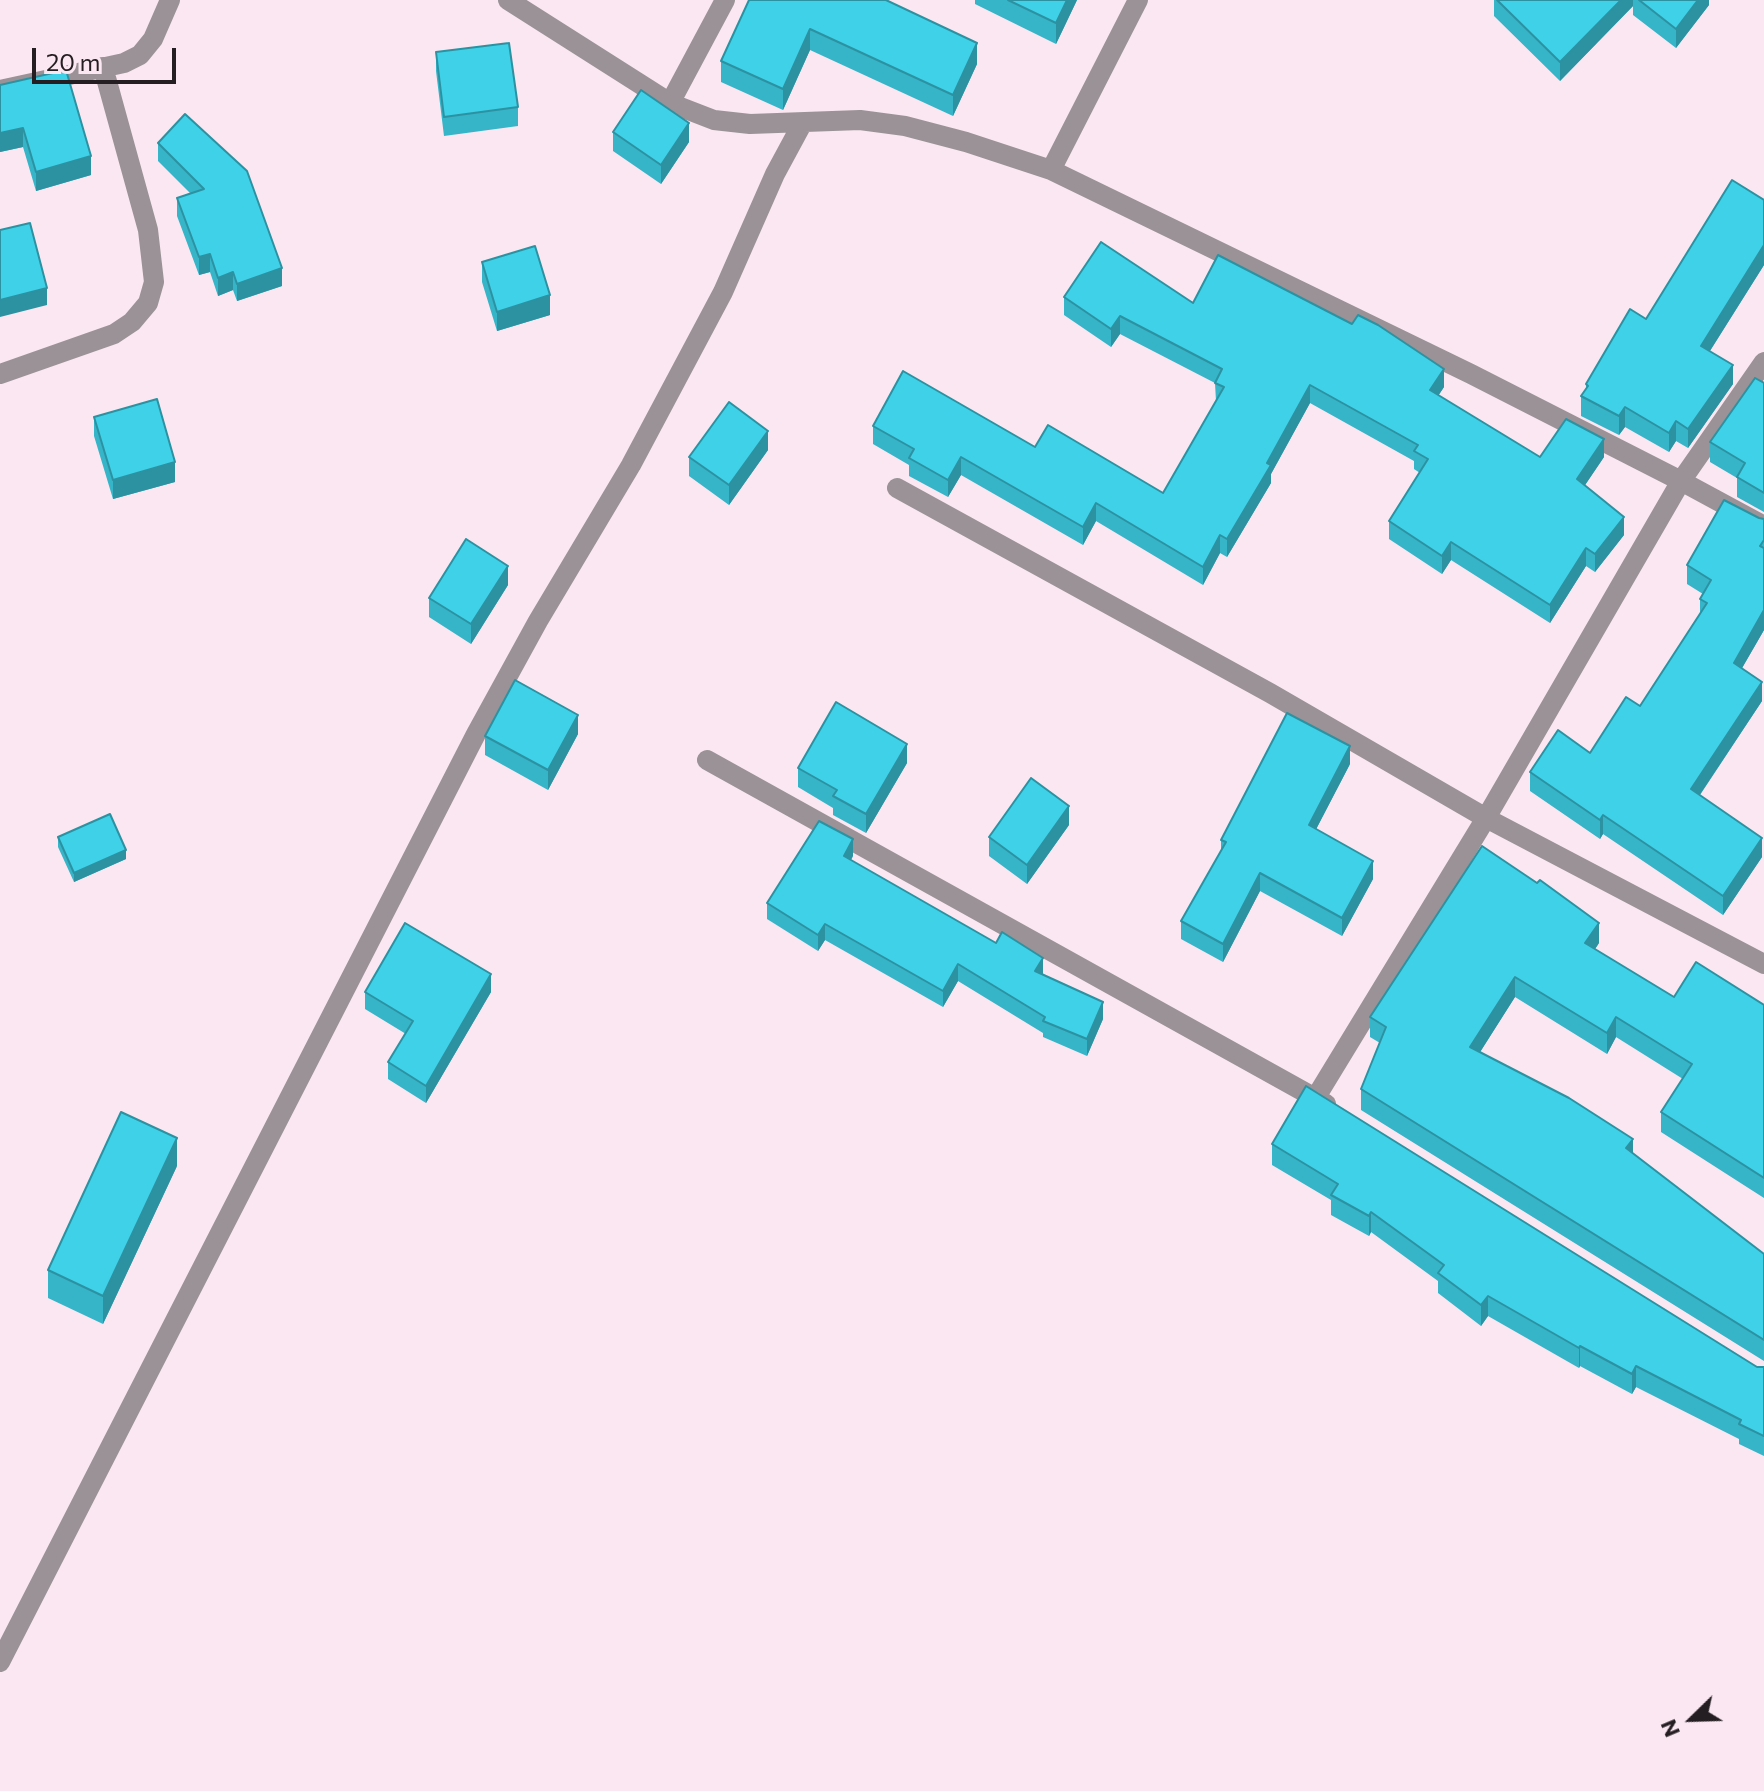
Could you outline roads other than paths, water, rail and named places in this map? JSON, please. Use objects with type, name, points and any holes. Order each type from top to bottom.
[{"type":"street","points":[[0,90],[124,63],[140,55],[153,39],[170,0]]},
{"type":"street","points":[[508,0],[670,103],[714,120],[750,124],[860,120],[905,126],[1051,170],[1471,374],[1764,526]]},
{"type":"street","points":[[670,103],[725,0]]},
{"type":"street","points":[[1051,170],[1138,0]]},
{"type":"street","points":[[0,374],[114,334],[132,322],[148,303],[154,282],[148,230],[103,67]]},
{"type":"street","points":[[0,1662],[476,734],[538,621],[631,465],[723,292],[775,174],[802,124]]},
{"type":"street","points":[[1316,1097],[1486,818],[1681,481],[1764,362]]},
{"type":"street","points":[[897,488],[1270,693],[1486,818],[1764,964]]},
{"type":"street","points":[[707,760],[1343,1114]]}]
